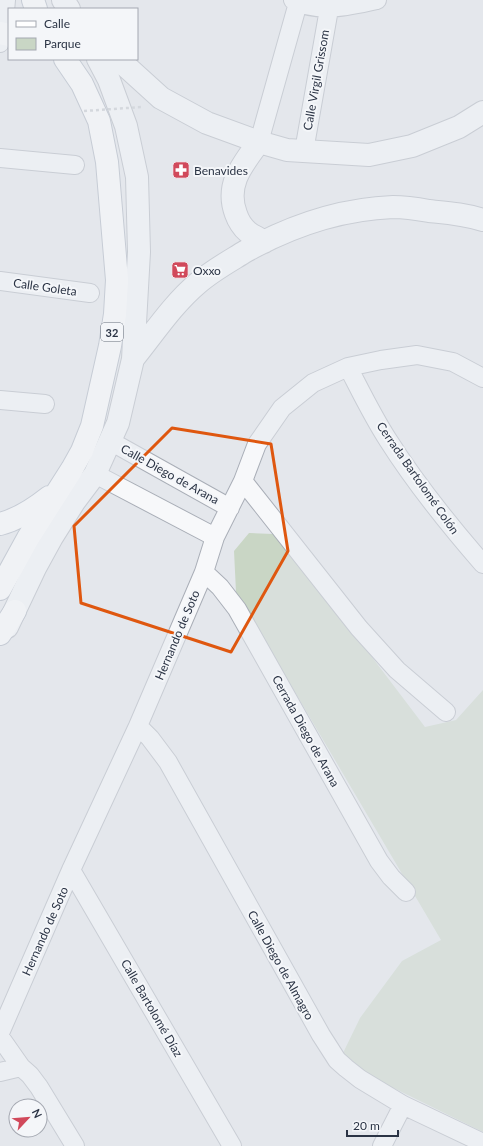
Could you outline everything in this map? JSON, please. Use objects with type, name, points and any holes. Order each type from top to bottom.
[{"type":"main road","name":"32","points":[[0,589],[28,538],[72,470],[82,451],[92,426],[110,346],[115,314],[117,280],[107,162],[98,121],[82,84],[66,60]]},
{"type":"main road","points":[[0,524],[12,521],[34,508],[59,488]]},
{"type":"main road","points":[[0,634],[15,611]]},
{"type":"street","points":[[3,36],[6,0]]},
{"type":"street","points":[[264,242],[247,232],[238,219],[232,206],[233,185],[242,166],[259,142],[308,4],[358,4],[377,0]]},
{"type":"street","name":"Calle Virgil Grissom","points":[[304,152],[308,4]]},
{"type":"street","points":[[0,643],[52,537],[74,502],[95,474],[118,423],[133,359],[139,252],[136,177],[126,126],[98,60]]},
{"type":"street","points":[[119,60],[161,98],[207,123],[259,142],[288,150],[369,155],[412,146],[459,127],[483,112]]},
{"type":"street","points":[[0,158],[75,165]]},
{"type":"street","points":[[133,359],[179,303],[198,283],[226,263],[264,242],[310,223],[336,215],[394,207],[465,214],[483,220]]},
{"type":"street","name":"Calle Goleta","points":[[0,281],[90,294]]},
{"type":"street","name":"Hernando de Soto","points":[[0,1034],[71,870],[138,726],[204,572],[215,537],[243,481],[257,444],[282,408],[313,383],[348,367],[381,360],[417,355],[453,362],[483,378]]},
{"type":"street","name":"Cerrada Bartolomé Colón","points":[[348,367],[364,399],[388,440],[441,515],[483,564]]},
{"type":"street","points":[[0,400],[46,404]]},
{"type":"street","name":"Calle Diego de Arana","points":[[110,441],[230,508]]},
{"type":"street","points":[[95,474],[215,537]]},
{"type":"street","points":[[243,481],[359,628],[397,670],[446,712]]},
{"type":"street","name":"Cerrada Diego de Arana","points":[[204,572],[220,587],[237,609],[379,861],[391,877],[406,892]]},
{"type":"street","name":"Calle Diego de Almagro","points":[[138,726],[150,738],[168,762],[321,1035],[332,1052],[346,1068],[360,1079],[403,1105],[483,1144]]},
{"type":"street","name":"Calle Bartolomé Díaz","points":[[71,870],[232,1146]]},
{"type":"street","points":[[0,1037],[21,1067],[30,1075],[74,1146]]},
{"type":"street","points":[[0,1072],[21,1067]]},
{"type":"street","points":[[382,1146],[403,1105]]},
{"type":"path","points":[[84,112],[142,107]]},
{"type":"highlighted area","points":[[172,428],[271,444],[288,551],[231,652],[81,603],[74,526]]},
{"type":"green space","points":[[249,533],[273,534],[290,549],[425,727],[456,720],[483,690],[483,1132],[357,1070],[343,1053],[360,1018],[402,961],[441,940],[236,592],[234,551]]},
{"type":"place","name":"Benavides","points":[[181,170]]},
{"type":"place","name":"Oxxo","points":[[180,270]]}]
